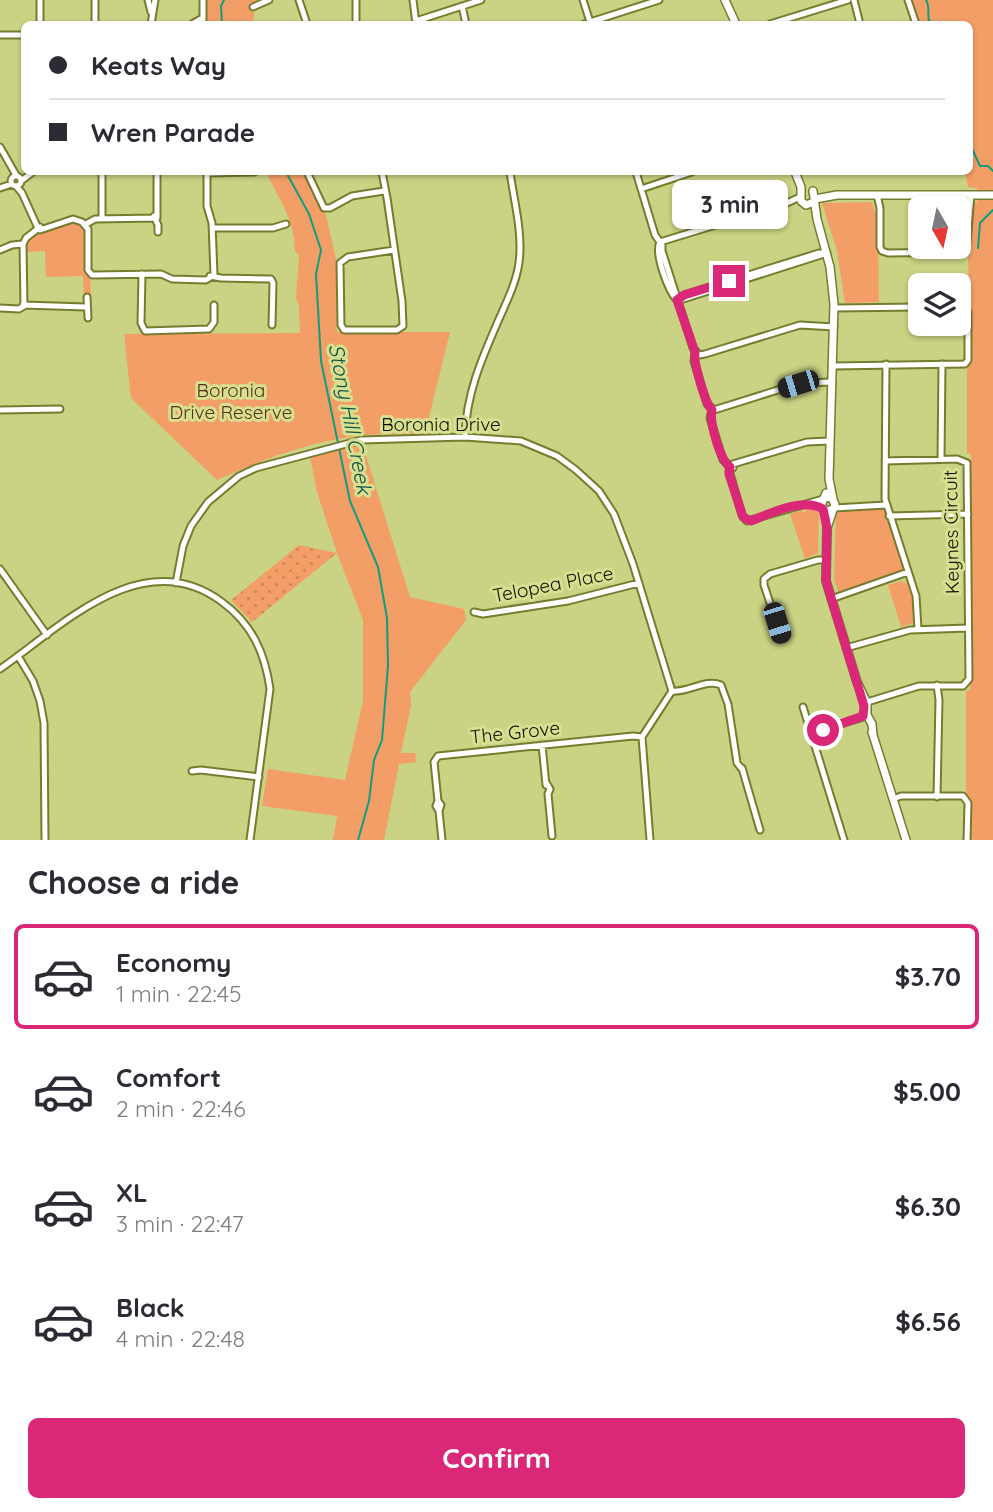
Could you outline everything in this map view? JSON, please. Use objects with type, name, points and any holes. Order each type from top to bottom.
[{"type":"street","points":[[40,0],[40,21]]},
{"type":"street","points":[[95,0],[95,21]]},
{"type":"street","points":[[148,0],[151,21]]},
{"type":"street","points":[[151,12],[155,0]]},
{"type":"street","points":[[202,21],[203,0]]},
{"type":"street","points":[[299,0],[306,21]]},
{"type":"street","points":[[356,0],[356,21]]},
{"type":"street","points":[[413,0],[416,21],[481,0]]},
{"type":"street","points":[[584,3],[588,21],[659,0]]},
{"type":"street","points":[[800,19],[851,0],[859,21]]},
{"type":"street","points":[[908,0],[915,21]]},
{"type":"street","points":[[253,7],[266,1]]},
{"type":"street","points":[[460,6],[465,21]]},
{"type":"street","points":[[0,35],[21,35]]},
{"type":"street","points":[[0,147],[39,228]]},
{"type":"street","points":[[1,188],[26,175]]},
{"type":"street","points":[[102,175],[102,219]]},
{"type":"street","points":[[156,175],[157,208],[154,217],[158,232]]},
{"type":"street","points":[[207,175],[207,206],[212,228],[211,277]]},
{"type":"street","points":[[308,175],[324,205],[335,204],[352,196],[383,191]]},
{"type":"street","points":[[383,175],[383,191],[387,202],[394,251],[402,316],[400,326],[392,329],[342,328],[341,270],[344,261],[394,251]]},
{"type":"street","points":[[465,438],[471,389],[513,288],[519,264],[520,241],[510,175]]},
{"type":"street","points":[[637,175],[661,243],[658,251],[670,292],[677,300],[697,353],[696,365],[708,406],[722,407],[798,384],[832,384]]},
{"type":"street","points":[[641,187],[682,175]]},
{"type":"street","points":[[796,175],[817,219],[827,253],[834,306],[826,581],[859,695],[866,702],[865,717],[873,733],[906,840]]},
{"type":"street","points":[[880,195],[880,247],[888,253],[966,252],[969,195]]},
{"type":"street","points":[[661,243],[808,197],[993,195]]},
{"type":"street","points":[[86,224],[91,220],[154,217]]},
{"type":"street","points":[[22,304],[24,240],[39,228],[73,219],[86,224],[89,229],[89,263],[93,272],[161,274],[172,279],[261,278],[270,282],[272,289],[272,325]]},
{"type":"street","points":[[212,228],[273,228],[286,224]]},
{"type":"street","points":[[0,250],[23,244]]},
{"type":"street","points":[[677,300],[684,295],[819,253],[827,253]]},
{"type":"street","points":[[142,274],[142,319],[146,327],[152,330],[209,329],[214,321],[214,305]]},
{"type":"street","points":[[87,297],[88,318]]},
{"type":"street","points":[[0,308],[22,304],[86,307]]},
{"type":"street","points":[[834,306],[908,307]]},
{"type":"street","points":[[697,353],[705,354],[800,325],[834,325]]},
{"type":"street","points":[[832,364],[963,364],[968,361],[968,336]]},
{"type":"street","points":[[885,364],[885,504],[916,598],[916,629]]},
{"type":"street","points":[[940,364],[940,459]]},
{"type":"street","points":[[712,408],[710,418],[723,460],[732,467]]},
{"type":"street","points":[[0,410],[60,409]]},
{"type":"street","name":"Boronia Drive","points":[[176,583],[183,546],[191,526],[221,489],[256,468],[349,442],[465,438],[521,441],[557,456],[576,470],[599,491],[614,514],[639,583],[672,691]]},
{"type":"street","points":[[732,467],[815,442],[830,442]]},
{"type":"street","name":"Keynes Circuit","points":[[866,702],[915,687],[966,684],[969,679],[967,463],[961,459],[885,459]]},
{"type":"street","points":[[732,467],[732,479],[741,510],[747,517],[759,518],[803,504],[885,504]]},
{"type":"street","points":[[890,518],[903,515],[968,515]]},
{"type":"street","points":[[782,639],[766,590],[767,580],[775,574],[812,562],[826,562]]},
{"type":"street","points":[[0,569],[47,635]]},
{"type":"street","points":[[831,597],[908,573]]},
{"type":"street","points":[[0,669],[106,595],[121,588],[156,582],[176,583],[203,591],[224,603],[241,619],[259,644],[270,689],[250,840]]},
{"type":"street","name":"Telopea Place","points":[[474,612],[483,614],[568,601],[639,583]]},
{"type":"street","points":[[847,649],[916,629],[968,630]]},
{"type":"street","points":[[19,656],[33,681],[44,723],[45,840]]},
{"type":"street","points":[[650,840],[642,737],[672,691],[713,682],[721,685],[728,704],[737,763],[741,768],[760,830]]},
{"type":"street","points":[[938,797],[939,685]]},
{"type":"street","points":[[803,707],[844,840]]},
{"type":"street","points":[[813,733],[865,717]]},
{"type":"street","name":"The Grove","points":[[442,840],[436,806],[438,801],[434,762],[438,756],[642,737]]},
{"type":"street","points":[[542,745],[552,836]]},
{"type":"street","points":[[192,771],[259,777]]},
{"type":"street","points":[[894,800],[908,797],[954,797],[964,800],[967,840]]},
{"type":"green space","points":[[206,0],[256,0],[255,4],[250,6],[254,14],[253,21],[206,21]]},
{"type":"green space","points":[[911,0],[993,0],[993,840],[969,840],[969,802],[966,796],[966,691],[970,690],[971,454],[967,454],[967,368],[971,364],[971,273],[968,273],[968,259],[971,259],[971,203],[977,202],[977,188],[968,187],[966,175],[973,175],[973,21],[917,21]]},
{"type":"green space","name":"Boronia Drive Reserve","points":[[268,175],[305,175],[326,215],[336,259],[337,332],[450,332],[425,433],[369,435],[315,444],[249,466],[217,480],[131,398],[124,334],[300,333],[296,298],[299,255],[295,251],[292,229]]},
{"type":"green space","points":[[872,202],[878,223],[879,302],[845,303],[837,251],[822,203]]},
{"type":"green space","points":[[71,223],[83,226],[87,235],[91,295],[84,295],[83,276],[46,277],[45,251],[25,252],[24,242],[40,233]]},
{"type":"green space","points":[[362,443],[410,597],[464,609],[466,620],[410,692],[411,705],[401,753],[415,753],[416,762],[399,764],[384,840],[333,840],[337,816],[262,806],[268,769],[345,780],[363,701],[363,620],[317,492],[310,456]]},
{"type":"green space","points":[[879,507],[885,511],[903,571],[839,593],[834,580],[836,514],[840,512],[840,508]]},
{"type":"green space","points":[[805,509],[813,509],[819,513],[818,553],[805,559],[790,514],[802,510],[803,513],[806,512]]},
{"type":"green space","points":[[299,545],[337,553],[252,622],[231,600]]},
{"type":"green space","points":[[901,581],[909,584],[914,599],[913,623],[901,627],[888,585]]},
{"type":"waterway","name":"Stony Hill Creek","points":[[222,21],[221,6],[224,0]]},
{"type":"waterway","points":[[926,0],[929,21]]},
{"type":"waterway","points":[[973,151],[980,166],[988,166],[993,171]]},
{"type":"waterway","name":"Stony Hill Creek","points":[[288,175],[309,214],[321,250],[316,274],[321,361],[350,501],[378,567],[387,618],[388,666],[382,740],[374,760],[369,801],[358,840]]},
{"type":"waterway","points":[[978,248],[980,223],[993,210]]},
{"type":"route","points":[[729,281],[684,295],[677,300],[695,352],[694,361],[707,404],[712,410],[710,418],[723,460],[730,467],[729,474],[741,515],[751,521],[803,504],[823,509],[827,528],[826,581],[864,706],[863,716],[823,730]]}]
